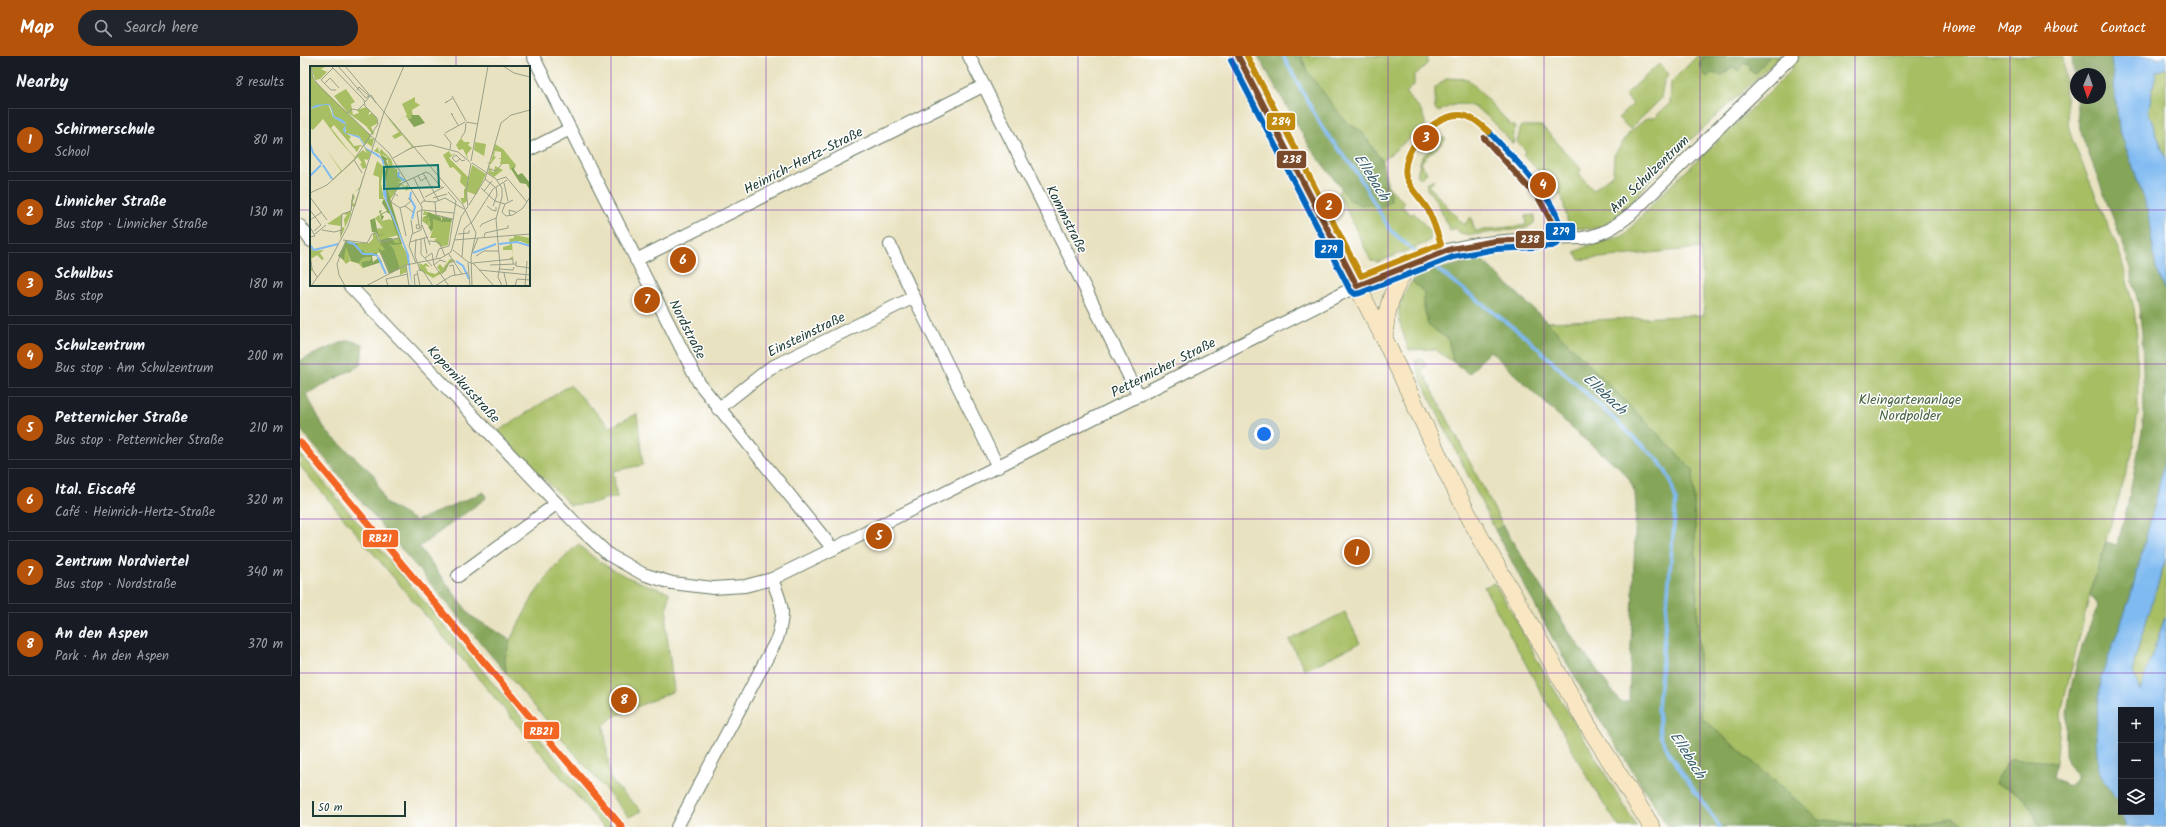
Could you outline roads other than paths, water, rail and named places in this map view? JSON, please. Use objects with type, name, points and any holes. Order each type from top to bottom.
[{"type":"main road","points":[[1238,56],[1384,338],[1404,383],[1474,526],[1587,724],[1652,827]]},
{"type":"main road","points":[[1384,338],[1387,309],[1393,291],[1412,263]]},
{"type":"street","name":"Nordstraße","points":[[533,56],[699,384],[833,549]]},
{"type":"street","name":"Kommstraße","points":[[969,56],[1139,396]]},
{"type":"street","name":"Am Schulzentrum","points":[[1357,286],[1437,253],[1495,241],[1596,236],[1612,229],[1631,214],[1792,56]]},
{"type":"street","name":"Heinrich-Hertz-Straße","points":[[636,260],[983,86]]},
{"type":"street","points":[[530,149],[570,129]]},
{"type":"street","points":[[300,226],[310,240]]},
{"type":"street","points":[[890,245],[998,467]]},
{"type":"street","name":"Kopernikusstraße","points":[[350,286],[556,504],[609,555],[643,574],[672,583],[713,588],[745,586],[772,579],[833,549]]},
{"type":"street","name":"Petternicher Straße","points":[[833,549],[1357,286]]},
{"type":"street","name":"Einsteinstraße","points":[[718,409],[770,368],[914,297]]},
{"type":"street","points":[[458,576],[556,504]]},
{"type":"street","points":[[677,827],[777,639],[783,618],[782,606],[772,579]]},
{"type":"water","points":[[2111,56],[2156,56],[2157,58],[2166,56],[2166,68],[2156,72],[2148,112],[2166,159],[2166,291],[2156,268],[2147,207],[2119,128]]},
{"type":"water","points":[[2166,451],[2166,558],[2134,661],[2133,672],[2140,691],[2166,614],[2166,827],[2126,827],[2123,815],[2154,815],[2154,707],[2118,707],[2118,802],[2098,770],[2096,733],[2101,678],[2130,598],[2157,496]]},
{"type":"waterway","name":"Ellebach","points":[[1283,56],[1323,129],[1356,171],[1390,230],[1420,256]]},
{"type":"waterway","name":"Ellebach","points":[[1425,260],[1527,338],[1659,461],[1670,479],[1676,500],[1658,708],[1660,735],[1670,755],[1720,827]]},
{"type":"place","name":"Schulbus","points":[[1426,138]]},
{"type":"place","name":"Schulzentrum","points":[[1543,185]]},
{"type":"place","name":"Linnicher Straße","points":[[1329,206]]},
{"type":"place","name":"Ital. Eiscafé","points":[[683,260]]},
{"type":"place","name":"Zentrum Nordviertel","points":[[647,300]]},
{"type":"place","name":"Petternicher Straße","points":[[879,536]]},
{"type":"place","name":"Schirmerschule","points":[[1357,552]]},
{"type":"place","name":"An den Aspen","points":[[624,700]]},
{"type":"park label","name":"Kleingartenanlage Nordpolder","points":[[1910,408]]}]
